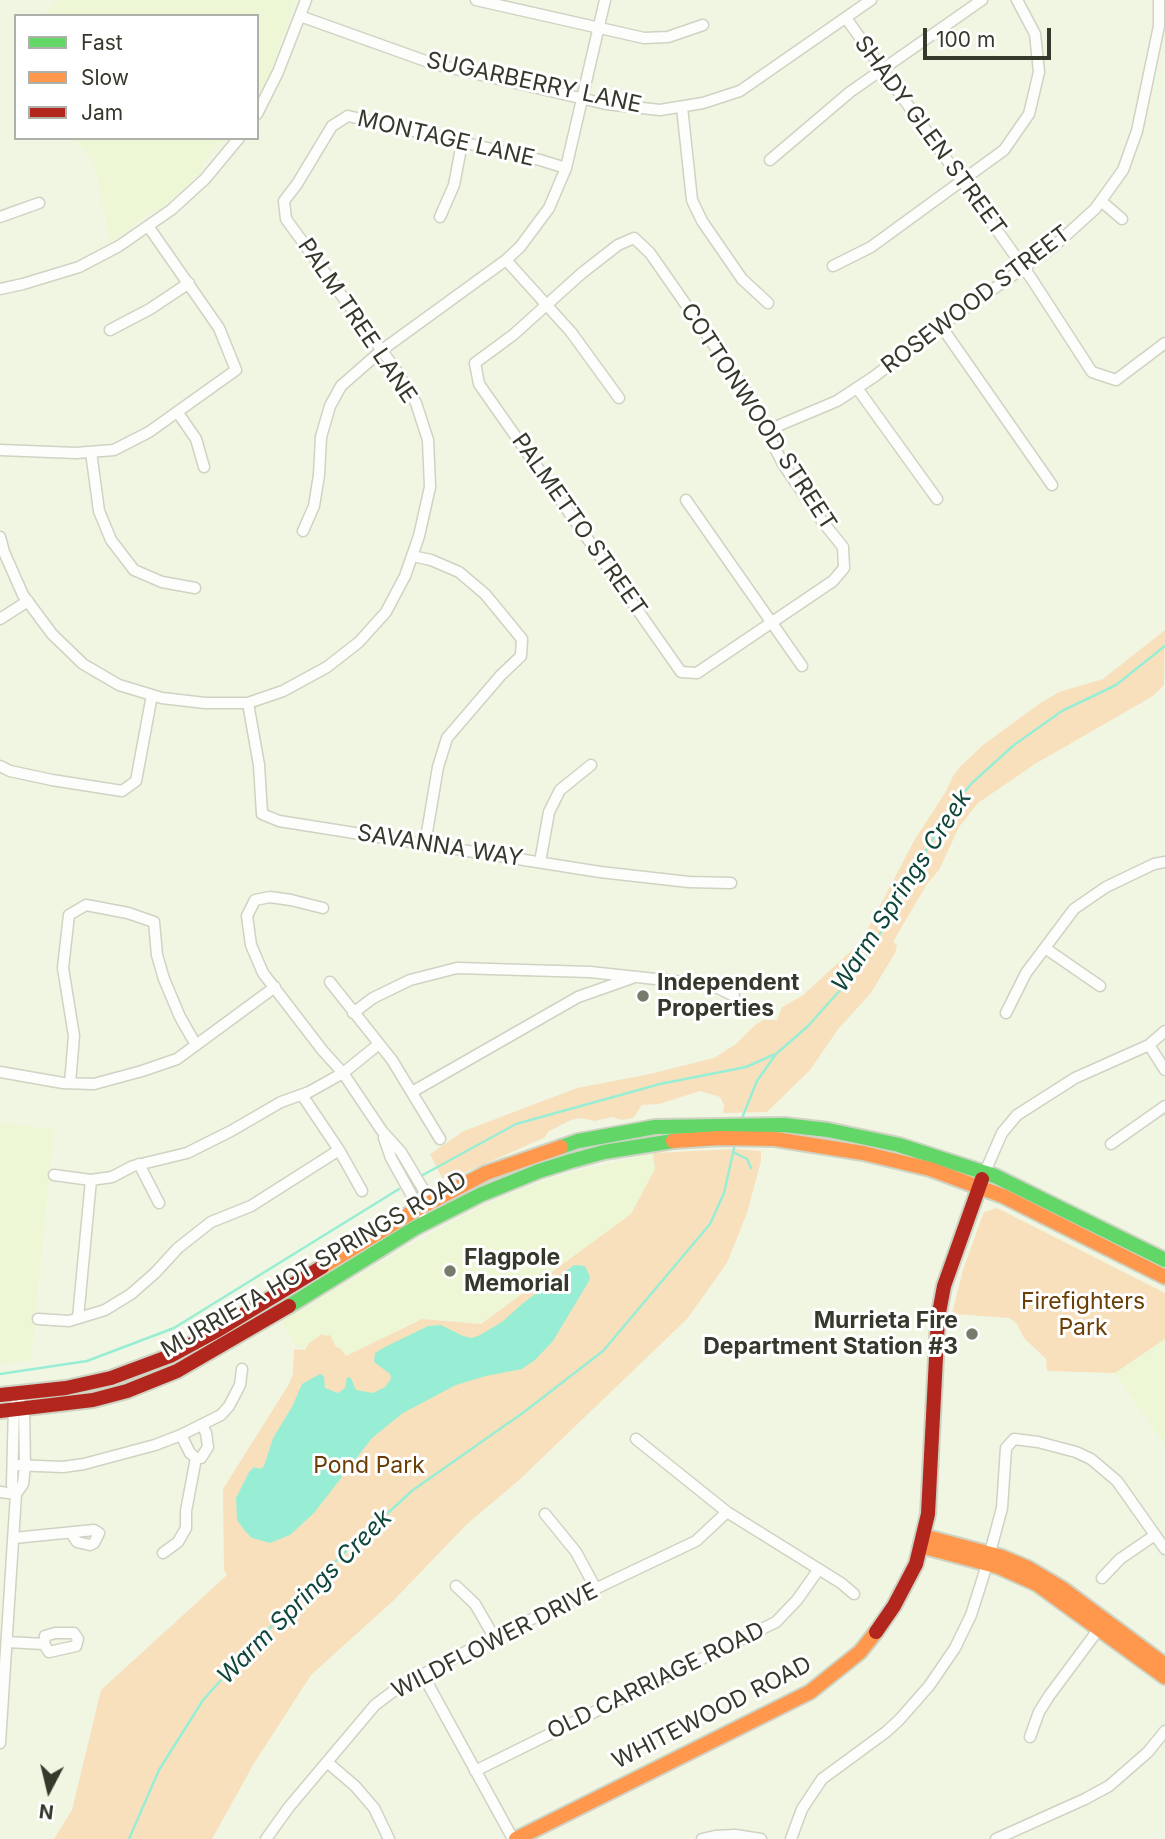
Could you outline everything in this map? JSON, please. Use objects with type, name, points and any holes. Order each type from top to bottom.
[{"type":"main road","name":"MURRIETA HOT SPRINGS ROAD","points":[[0,1395],[66,1388],[111,1378],[170,1356],[425,1205],[486,1174],[578,1141],[655,1127],[759,1131],[982,1179],[1165,1260]]},
{"type":"main road","name":"MURRIETA HOT SPRINGS ROAD","points":[[13,1410],[93,1400],[127,1391],[177,1371],[433,1218],[539,1171],[640,1145],[722,1131]]},
{"type":"main road","name":"MURRIETA HOT SPRINGS ROAD","points":[[982,1179],[1032,1210],[1165,1277]]},
{"type":"main road","name":"WHITEWOOD ROAD","points":[[515,1839],[791,1703],[828,1679],[860,1652],[878,1630],[908,1581],[922,1541],[928,1514],[931,1478],[938,1318],[944,1286],[982,1179]]},
{"type":"main road","points":[[922,1541],[989,1559],[1037,1584],[1165,1665]]},
{"type":"main road","points":[[1102,1624],[1165,1677]]},
{"type":"street","points":[[259,110],[278,72],[306,0]]},
{"type":"street","points":[[476,0],[644,38],[668,37],[703,25]]},
{"type":"street","points":[[303,531],[314,506],[321,437],[330,406],[341,386],[382,350],[506,260],[520,247],[549,208],[566,169],[605,0]]},
{"type":"street","name":"SUGARBERRY LANE","points":[[300,16],[434,64],[606,104],[660,110],[702,103],[740,91],[871,0]]},
{"type":"street","points":[[769,160],[850,92],[982,0]]},
{"type":"street","points":[[833,266],[871,247],[1004,150],[1028,114],[1039,72],[1035,34],[1017,0]]},
{"type":"street","name":"ROSEWOOD STREET","points":[[768,429],[837,401],[857,388],[1053,247],[1101,201],[1123,170],[1137,131],[1159,26],[1159,0]]},
{"type":"street","name":"SHADY GLEN STREET","points":[[846,18],[1024,268],[1092,372],[1116,380],[1165,343]]},
{"type":"street","points":[[682,107],[692,200],[702,221],[742,279],[768,303]]},
{"type":"street","name":"MONTAGE LANE","points":[[284,201],[332,126],[348,116],[540,160],[566,169]]},
{"type":"street","points":[[0,289],[79,267],[118,246],[171,210],[205,179],[237,140]]},
{"type":"street","points":[[440,217],[454,185],[463,143]]},
{"type":"street","name":"PALM TREE LANE","points":[[0,537],[4,552],[28,601],[52,634],[83,664],[120,685],[152,695],[205,703],[248,703],[283,691],[327,667],[359,642],[386,612],[405,576],[419,536],[429,487],[428,440],[416,403],[382,350],[286,219],[284,201]]},
{"type":"street","points":[[1101,201],[1122,219]]},
{"type":"street","points":[[0,217],[39,203]]},
{"type":"street","points":[[0,450],[76,453],[114,450],[149,432],[236,370],[219,328],[148,226]]},
{"type":"street","name":"COTTONWOOD STREET","points":[[545,304],[618,245],[634,238],[650,253],[746,391],[768,429],[783,464],[843,547],[844,568],[833,581],[771,622]]},
{"type":"street","points":[[506,260],[571,332],[619,398]]},
{"type":"street","points":[[110,330],[189,284]]},
{"type":"street","name":"PALMETTO STREET","points":[[545,304],[513,335],[475,363],[479,384],[681,672],[697,673],[771,622]]},
{"type":"street","points":[[941,326],[1052,485]]},
{"type":"street","points":[[857,388],[937,499]]},
{"type":"street","points":[[178,412],[195,439],[204,467]]},
{"type":"street","points":[[91,452],[99,511],[111,540],[134,569],[162,582],[195,589]]},
{"type":"street","points":[[686,500],[802,666]]},
{"type":"street","points":[[412,555],[459,572],[485,594],[522,639],[521,656],[447,737],[438,767],[425,844]]},
{"type":"street","points":[[0,619],[28,601]]},
{"type":"street","points":[[0,766],[10,771],[52,780],[122,791],[136,781],[152,695]]},
{"type":"street","name":"SAVANNA WAY","points":[[248,703],[259,765],[262,814],[279,821],[540,862],[689,882],[731,883]]},
{"type":"street","points":[[540,862],[549,812],[559,790],[591,765]]},
{"type":"street","points":[[1006,1013],[1026,974],[1074,909],[1107,887],[1154,864],[1165,862]]},
{"type":"street","points":[[323,908],[270,897],[255,900],[247,916],[251,945],[263,973],[343,1073],[382,1131],[391,1158],[433,1218]]},
{"type":"street","points":[[70,1083],[74,1036],[63,968],[69,915],[86,905],[128,913],[154,922],[157,955],[164,979],[180,1017],[196,1045]]},
{"type":"street","points":[[1045,948],[1100,986]]},
{"type":"street","points":[[353,1013],[373,998],[410,980],[457,968],[577,971],[712,985],[734,996]]},
{"type":"street","points":[[412,1092],[578,997],[635,977]]},
{"type":"street","points":[[330,982],[392,1060],[440,1139]]},
{"type":"street","points":[[0,1072],[94,1084],[142,1071],[177,1059],[275,987]]},
{"type":"street","name":"WHITEWOOD ROAD","points":[[982,1179],[1002,1133],[1023,1110],[1075,1078],[1149,1045],[1165,1031]]},
{"type":"street","points":[[54,1175],[91,1180],[112,1177],[139,1164],[187,1153],[281,1102],[302,1095],[343,1073],[379,1044]]},
{"type":"street","points":[[1149,1045],[1165,1070]]},
{"type":"street","points":[[302,1095],[339,1150],[362,1191]]},
{"type":"street","points":[[1111,1144],[1165,1106]]},
{"type":"street","points":[[38,1319],[69,1321],[104,1310],[131,1294],[178,1248],[211,1222],[251,1206],[339,1150]]},
{"type":"street","points":[[139,1164],[159,1203]]},
{"type":"street","points":[[78,1318],[91,1180]]},
{"type":"street","points":[[13,1465],[63,1467],[84,1464],[155,1445],[181,1435],[221,1415],[240,1385],[242,1370]]},
{"type":"street","points":[[0,1743],[14,1538],[16,1494],[12,1485],[13,1410],[16,1395]]},
{"type":"street","points":[[13,1410],[25,1466],[23,1484],[16,1494]]},
{"type":"street","points":[[196,1458],[201,1458],[208,1447],[202,1425]]},
{"type":"street","points":[[181,1435],[185,1446],[196,1458]]},
{"type":"street","points":[[636,1439],[727,1512],[855,1594]]},
{"type":"street","points":[[791,1839],[802,1809],[822,1779],[900,1719],[944,1665],[971,1615],[989,1559],[1003,1500],[1006,1448],[1014,1439],[1038,1442],[1091,1459],[1116,1481],[1165,1549]]},
{"type":"street","points":[[163,1553],[178,1542],[186,1528],[186,1511],[196,1458]]},
{"type":"street","points":[[0,1492],[16,1494]]},
{"type":"street","name":"WILDFLOWER DRIVE","points":[[266,1839],[289,1807],[375,1705],[399,1687],[494,1637],[696,1541],[727,1512]]},
{"type":"street","points":[[545,1514],[576,1552],[596,1590]]},
{"type":"street","points":[[14,1538],[71,1533]]},
{"type":"street","points":[[1102,1578],[1119,1559],[1154,1535]]},
{"type":"street","name":"OLD CARRIAGE ROAD","points":[[475,1771],[776,1622],[797,1600],[819,1569]]},
{"type":"street","points":[[456,1586],[475,1604],[494,1637]]},
{"type":"street","points":[[1030,1737],[1049,1696],[1102,1624]]},
{"type":"street","points":[[7,1642],[44,1644]]},
{"type":"street","points":[[423,1675],[515,1839]]},
{"type":"street","points":[[996,1839],[1109,1786],[1148,1752],[1165,1731]]},
{"type":"street","points":[[327,1762],[355,1786],[374,1808],[389,1839]]},
{"type":"street","points":[[702,1839],[735,1835],[761,1839]]},
{"type":"shaded area","points":[[57,0],[296,0],[266,85],[259,95],[259,14],[46,14]]},
{"type":"shaded area","points":[[76,140],[226,140],[204,160],[201,172],[160,210],[152,211],[110,243],[95,165]]},
{"type":"shaded area","points":[[0,1122],[54,1130],[31,1360],[0,1365]]},
{"type":"shaded area","points":[[653,1153],[655,1169],[631,1214],[481,1324],[422,1319],[342,1358],[308,1344],[305,1350],[297,1347],[281,1322],[408,1246],[490,1202],[551,1178]]},
{"type":"shaded area","points":[[1165,1339],[1165,1445],[1115,1374]]},
{"type":"green space","points":[[1165,630],[1164,685],[1153,696],[1035,764],[978,803],[959,827],[939,870],[927,884],[893,942],[897,945],[895,953],[871,993],[839,1028],[810,1070],[767,1112],[723,1113],[724,1105],[720,1097],[700,1091],[659,1104],[642,1105],[633,1118],[571,1120],[549,1131],[544,1138],[457,1176],[442,1178],[430,1154],[464,1131],[577,1088],[714,1058],[736,1044],[763,1020],[777,1020],[782,1007],[802,996],[861,942],[915,839],[961,766],[983,745],[1039,704],[1059,692],[1103,679]]},
{"type":"green space","name":"Pond Park","points":[[735,1149],[761,1151],[761,1161],[747,1213],[727,1263],[687,1319],[518,1481],[467,1524],[393,1601],[311,1675],[253,1765],[212,1839],[54,1839],[72,1810],[101,1690],[227,1575],[224,1570],[223,1489],[289,1384],[293,1374],[294,1349],[305,1350],[308,1344],[322,1334],[330,1335],[336,1347],[346,1356],[422,1319],[481,1324],[631,1214],[655,1169],[653,1153]]},
{"type":"green space","name":"Firefighters Park","points":[[997,1208],[1165,1293],[1165,1339],[1115,1373],[1047,1371],[1046,1359],[1024,1338],[1017,1324],[1010,1318],[952,1314],[963,1270],[984,1212]]},
{"type":"water","points":[[574,1265],[585,1266],[589,1281],[553,1341],[535,1360],[522,1369],[456,1385],[403,1413],[372,1438],[314,1513],[290,1535],[270,1543],[252,1538],[245,1531],[237,1520],[236,1498],[249,1472],[254,1467],[260,1469],[264,1466],[273,1438],[302,1384],[320,1374],[324,1376],[325,1388],[338,1393],[345,1388],[347,1377],[351,1378],[356,1390],[373,1393],[385,1387],[391,1379],[390,1374],[374,1362],[375,1353],[428,1326],[441,1325],[472,1338],[480,1335],[502,1322]]},
{"type":"waterway","name":"Warm Springs Creek","points":[[742,1118],[757,1081],[776,1054],[808,1026],[851,978],[875,943],[949,811],[972,783],[1014,745],[1062,711],[1116,685],[1165,646]]},
{"type":"waterway","points":[[421,1176],[516,1124],[660,1084],[746,1067],[773,1055]]},
{"type":"waterway","name":"Warm Springs Creek","points":[[129,1839],[159,1770],[203,1700],[253,1645],[344,1553],[413,1490],[524,1412],[603,1351],[710,1224],[724,1193],[735,1144]]},
{"type":"waterway","points":[[733,1152],[747,1159],[751,1168]]},
{"type":"waterway","points":[[0,1374],[87,1361],[174,1328],[399,1189]]},
{"type":"traffic: fast","points":[[561,1147],[578,1141],[655,1127],[784,1125],[828,1130],[899,1145],[995,1176],[1165,1260]]},
{"type":"traffic: fast","points":[[289,1306],[415,1228],[480,1195],[571,1161],[604,1152],[673,1141]]},
{"type":"traffic: slow","points":[[673,1141],[775,1139],[863,1153],[930,1169],[1003,1196],[1165,1277]]},
{"type":"traffic: slow","points":[[322,1267],[419,1208],[486,1173],[561,1147]]},
{"type":"traffic: slow","points":[[923,1536],[1002,1557],[1028,1568],[1063,1589],[1165,1665]]},
{"type":"traffic: slow","points":[[921,1546],[999,1567],[1037,1584],[1165,1677]]},
{"type":"traffic: slow","points":[[516,1839],[810,1692],[860,1652],[876,1632]]},
{"type":"traffic: jam","points":[[876,1632],[894,1606],[916,1564],[928,1514],[938,1318],[944,1286],[982,1179]]},
{"type":"traffic: jam","points":[[0,1395],[66,1388],[111,1378],[170,1356],[322,1267]]},
{"type":"traffic: jam","points":[[0,1411],[93,1400],[127,1391],[177,1371],[289,1306]]},
{"type":"place","name":"Independent Properties","points":[[643,996]]},
{"type":"place","name":"Flagpole Memorial","points":[[450,1271]]},
{"type":"place","name":"Murrieta Fire Department Station #3","points":[[972,1334]]}]
